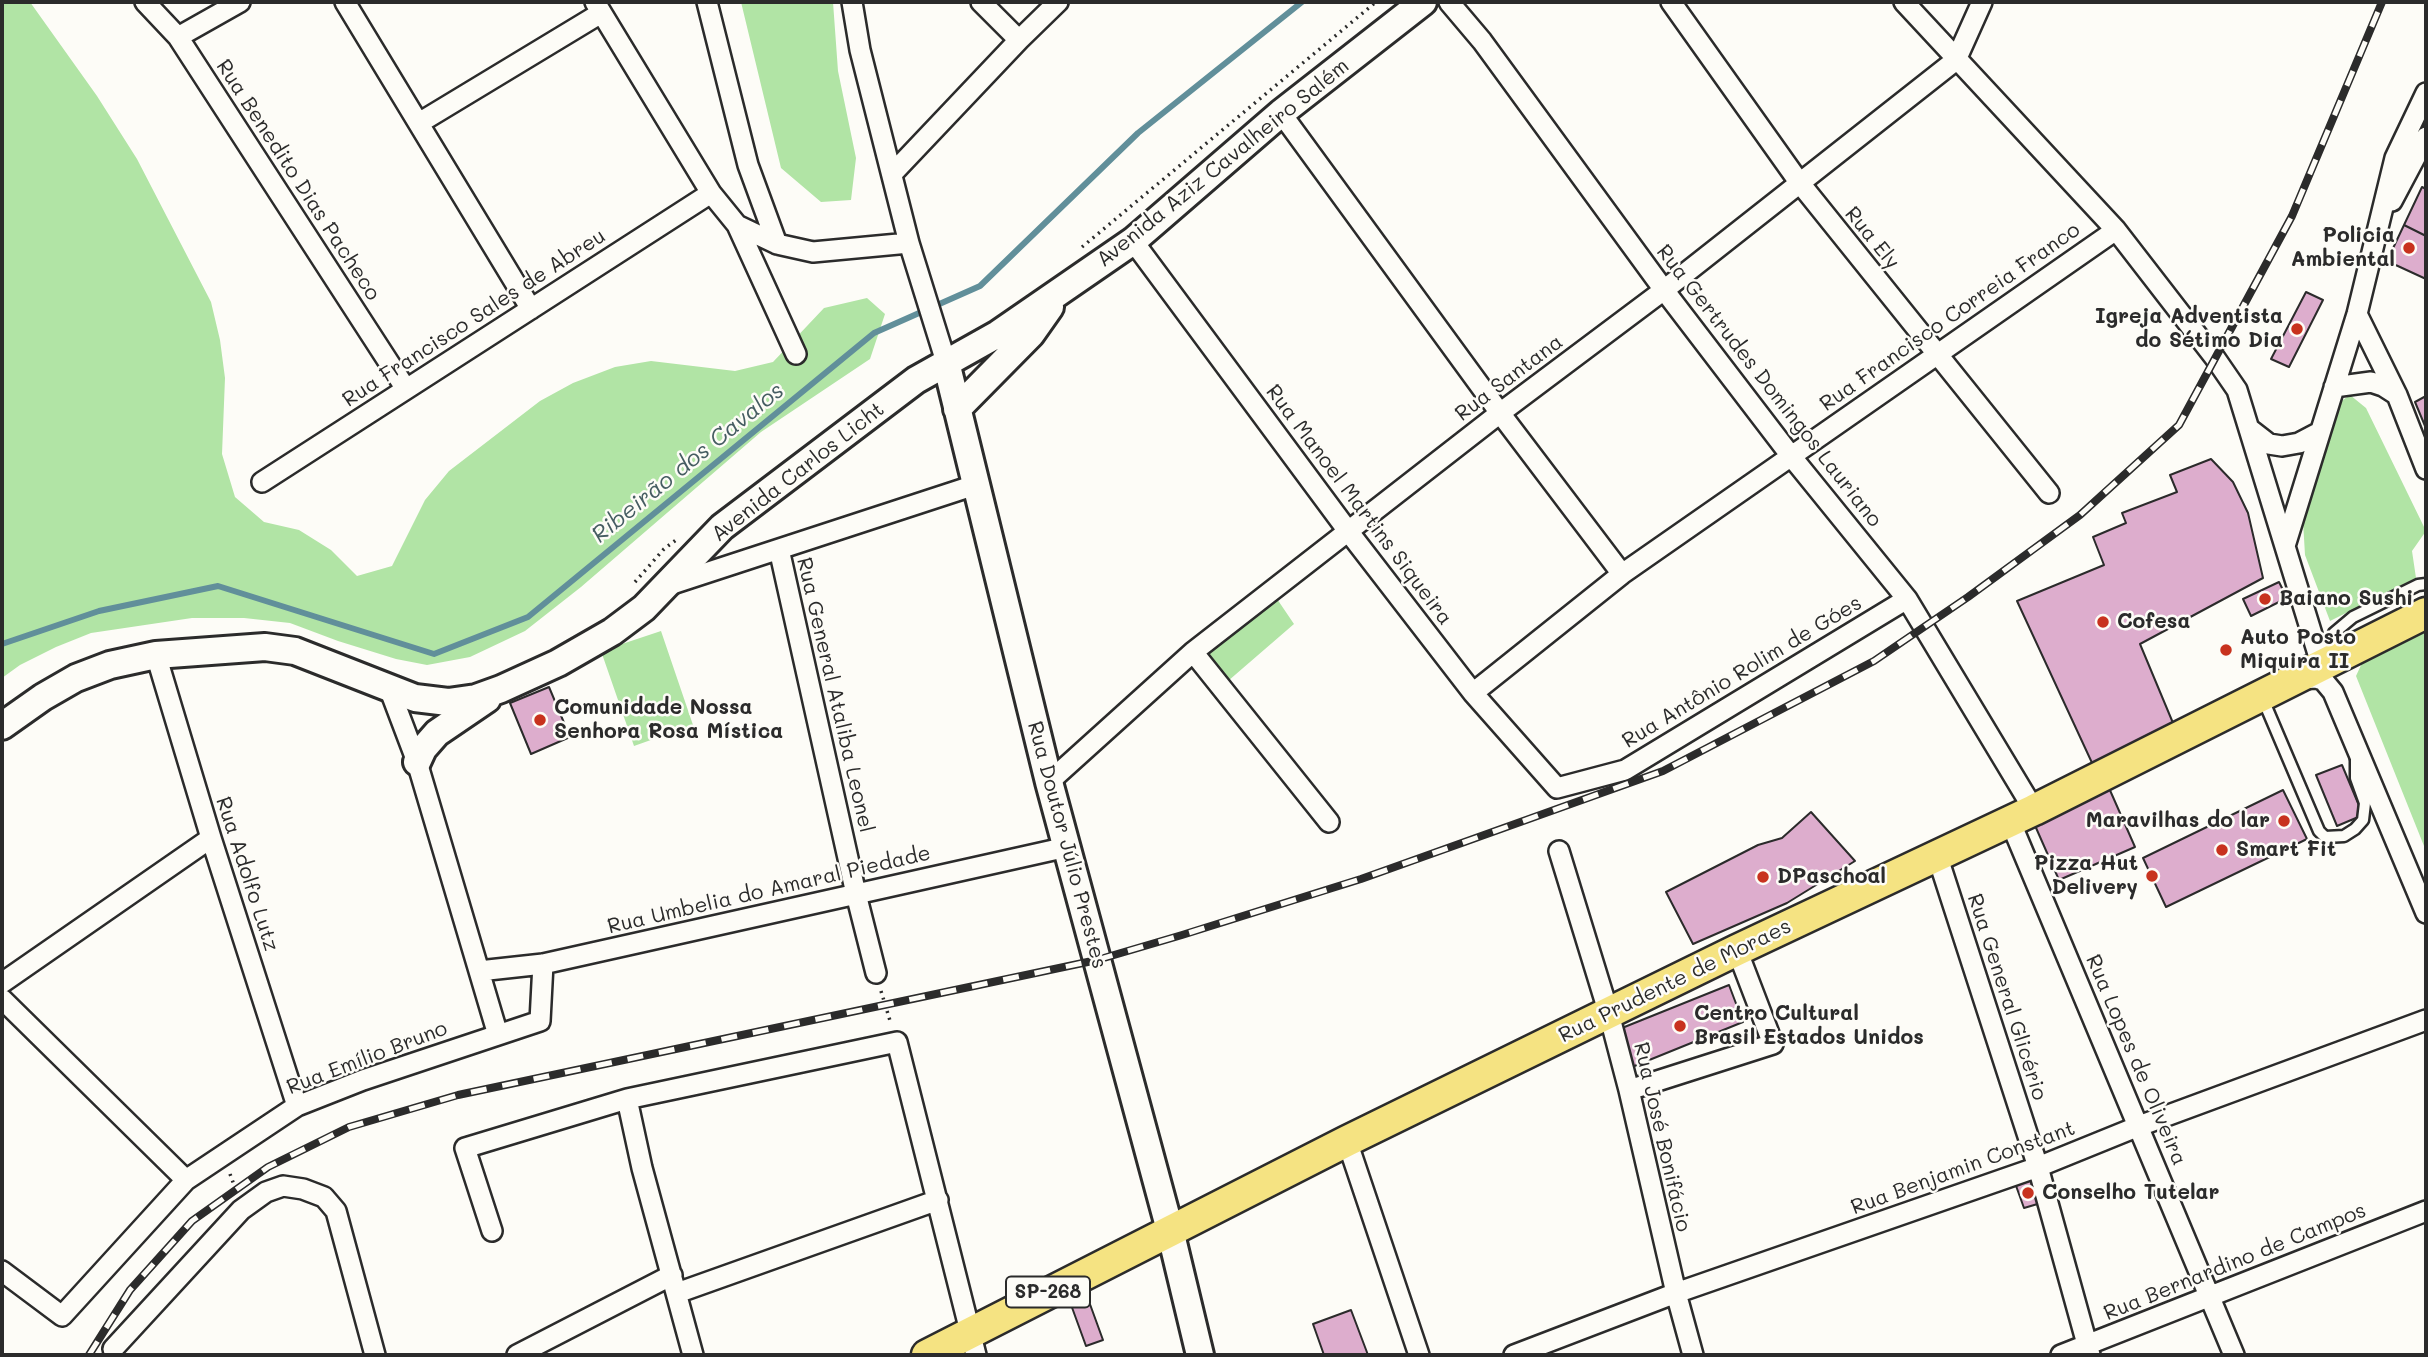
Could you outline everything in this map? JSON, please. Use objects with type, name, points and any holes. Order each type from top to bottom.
[{"type":"main road","name":"Avenida Aziz Cavalheiro Salém","points":[[946,362],[998,334],[1133,242],[1281,113],[1423,2]]},
{"type":"main road","points":[[957,409],[1031,334],[1059,294]]},
{"type":"main road","name":"Rua Doutor Júlio Prestes","points":[[946,362],[1049,782],[1170,1230],[1200,1355]]},
{"type":"main road","name":"Avenida Carlos Licht","points":[[2,726],[76,678],[110,665],[156,655],[265,648],[295,650],[415,698],[448,702],[476,698],[501,689],[558,663],[611,632],[644,608],[722,527],[916,380],[946,362]]},
{"type":"main road","name":"Rua Prudente de Moraes","points":[[927,1355],[973,1344],[1170,1230],[1737,950],[2022,816],[2261,697],[2325,673],[2426,613]]},
{"type":"main road","points":[[417,762],[423,749],[437,733],[501,689]]},
{"type":"street","name":"Rua Benedito Dias Pacheco","points":[[145,2],[178,37],[406,389]]},
{"type":"street","points":[[178,37],[240,2]]},
{"type":"street","points":[[345,2],[531,309]]},
{"type":"street","points":[[707,2],[748,165],[777,244]]},
{"type":"street","name":"Rua Doutor Júlio Prestes","points":[[852,2],[860,50],[909,243],[946,362]]},
{"type":"street","points":[[981,2],[1019,40]]},
{"type":"street","points":[[892,174],[1058,2]]},
{"type":"street","name":"Rua Gertrudes Domingos Lauriano","points":[[1449,2],[1482,41],[1664,290],[1791,456],[1907,599],[2022,816]]},
{"type":"street","name":"Rua Ely","points":[[1671,2],[1799,182],[2049,493]]},
{"type":"street","points":[[1904,2],[2116,230],[2232,382],[2242,403],[2325,673],[2423,906]]},
{"type":"street","name":"Rua Santana","points":[[1049,782],[1193,652],[1500,413],[1664,290],[1956,60],[1982,2]]},
{"type":"street","points":[[419,123],[598,7],[711,193],[737,225],[796,354]]},
{"type":"street","points":[[2285,546],[2357,314],[2395,158],[2426,93]]},
{"type":"street","points":[[1281,113],[1500,413],[1622,574]]},
{"type":"street","points":[[2381,222],[2426,137]]},
{"type":"street","name":"Rua Francisco Sales de Abreu","points":[[262,482],[711,193]]},
{"type":"street","points":[[737,225],[777,244],[813,252],[909,243]]},
{"type":"street","name":"Rua Francisco Correia Franco","points":[[1473,693],[1622,574],[2116,230]]},
{"type":"street","name":"Rua Manoel Martins Siqueira","points":[[1133,242],[1348,531],[1473,693],[1557,788]]},
{"type":"street","points":[[2357,314],[2397,395],[2426,469]]},
{"type":"street","points":[[2334,387],[2371,382],[2397,395]]},
{"type":"street","points":[[2250,430],[2269,444],[2282,446],[2299,443],[2320,432]]},
{"type":"street","points":[[664,587],[975,485]]},
{"type":"street","name":"Rua General Ataliba Leonel","points":[[779,549],[876,973]]},
{"type":"street","name":"Rua Antônio Rolim de Góes","points":[[1557,788],[1625,770],[1907,599]]},
{"type":"street","points":[[1193,652],[1329,821]]},
{"type":"street","name":"Rua Adolfo Lutz","points":[[156,655],[211,838],[297,1106]]},
{"type":"street","points":[[389,688],[417,762],[498,1035]]},
{"type":"street","name":"Rua Lopes de Oliveira","points":[[2022,816],[2139,1126],[2234,1355]]},
{"type":"street","points":[[2,983],[211,838]]},
{"type":"street","name":"Rua Umbelia do Amaral Piedade","points":[[479,971],[543,964],[1067,847]]},
{"type":"street","points":[[2399,849],[2415,867],[2426,872],[2420,889],[2423,906]]},
{"type":"street","name":"Rua José Bonifácio","points":[[1559,850],[1609,1014],[1693,1355]]},
{"type":"street","name":"Rua General Glicério","points":[[1937,855],[2038,1167],[2089,1350]]},
{"type":"street","points":[[1629,1090],[1773,1044],[1737,950]]},
{"type":"street","name":"Rua Emílio Bruno","points":[[2,1270],[62,1316],[186,1180],[297,1106],[363,1080],[540,1021],[543,964]]},
{"type":"street","points":[[2,999],[186,1180]]},
{"type":"street","name":"Rua Benjamin Constant","points":[[1514,1355],[1676,1293],[2038,1167],[2139,1126],[2426,1020]]},
{"type":"street","points":[[492,1231],[465,1148],[627,1099],[897,1042],[973,1344]]},
{"type":"street","points":[[627,1099],[642,1168],[693,1355]]},
{"type":"street","points":[[1347,1141],[1419,1355]]},
{"type":"street","points":[[114,1349],[241,1210],[266,1192],[283,1186],[303,1189],[324,1197],[336,1211],[375,1355]]},
{"type":"street","points":[[517,1355],[675,1284],[938,1200]]},
{"type":"street","name":"Rua Bernardino de Campos","points":[[2061,1355],[2089,1350],[2211,1297],[2426,1211]]},
{"type":"lane","points":[[2325,673],[2328,645],[2334,633],[2353,617],[2426,583]]},
{"type":"lane","points":[[2261,697],[2319,831],[2325,837],[2344,836],[2363,820],[2365,803],[2355,771],[2357,749]]},
{"type":"path","points":[[1081,247],[1376,2]]},
{"type":"path","points":[[631,587],[664,549],[686,533]]},
{"type":"path","points":[[876,973],[897,1042]]},
{"type":"green space","points":[[2,2],[30,2],[97,96],[137,159],[211,302],[225,378],[222,454],[235,497],[264,522],[299,530],[331,550],[357,576],[392,566],[425,500],[449,471],[540,401],[573,383],[615,367],[651,361],[735,371],[773,362],[824,308],[867,298],[885,314],[870,359],[761,432],[581,587],[525,631],[470,657],[427,665],[396,659],[290,623],[244,618],[192,618],[91,633],[20,665],[2,678]]},
{"type":"green space","points":[[741,2],[833,2],[838,71],[856,158],[851,200],[821,202],[781,168]]},
{"type":"green space","points":[[2350,395],[2366,408],[2426,531],[2412,551],[2416,578],[2330,621],[2305,555],[2302,504],[2330,409]]},
{"type":"green space","points":[[1273,593],[1294,624],[1228,681],[1201,650]]},
{"type":"green space","points":[[2426,628],[2426,851],[2356,676],[2362,663]]},
{"type":"green space","points":[[661,631],[693,725],[634,746],[601,651]]},
{"type":"building","points":[[2422,187],[2426,189],[2426,236],[2404,225]]},
{"type":"building","name":"Policia Ambiental","points":[[2404,225],[2426,236],[2426,279],[2387,261]]},
{"type":"building","name":"Igreja Adventista do Sétimo Dia","points":[[2306,292],[2323,300],[2289,367],[2271,359]]},
{"type":"building","points":[[2426,396],[2426,425],[2425,426],[2415,402]]},
{"type":"building","name":"Cofesa","points":[[2211,459],[2233,482],[2248,513],[2263,578],[2140,644],[2173,723],[2093,765],[2017,601],[2104,565],[2093,537],[2126,523],[2122,513],[2177,492],[2170,475]]},
{"type":"building","name":"Baiano Sushi","points":[[2279,582],[2287,598],[2251,616],[2243,599]]},
{"type":"building","name":"Comunidade Nossa Senhora Rosa Mística","points":[[549,687],[570,737],[531,754],[510,703]]},
{"type":"building","points":[[2342,765],[2363,815],[2337,826],[2316,775]]},
{"type":"building","points":[[2109,788],[2135,847],[2059,880],[2033,821]]},
{"type":"building","points":[[2283,790],[2307,839],[2166,907],[2143,858]]},
{"type":"building","name":"DPaschoal","points":[[1811,812],[1855,861],[1787,903],[1693,944],[1666,892],[1758,845],[1782,838]]},
{"type":"building","name":"Centro Cultural Brasil Estados Unidos","points":[[1729,985],[1743,1022],[1632,1067],[1617,1030]]},
{"type":"building","name":"Conselho Tutelar","points":[[2031,1177],[2041,1203],[2024,1208],[2015,1183]]},
{"type":"building","points":[[1087,1296],[1103,1340],[1086,1346],[1070,1302]]},
{"type":"building","points":[[1351,1310],[1368,1355],[1324,1355],[1313,1324]]},
{"type":"waterway","name":"Ribeirão dos Cavalos","points":[[2,644],[99,611],[218,586],[434,654],[528,617],[874,333],[980,286],[1138,133],[1302,2]]},
{"type":"railway","points":[[89,1355],[130,1290],[192,1221],[268,1167],[349,1127],[458,1095],[1097,960],[1182,935],[1361,879],[1663,771],[1874,661],[1968,597],[2080,515],[2179,425],[2292,216],[2382,2]]},
{"type":"place","name":"Policia Ambiental","points":[[2409,248]]},
{"type":"place","name":"Igreja Adventista do Sétimo Dia","points":[[2297,329]]},
{"type":"place","name":"Baiano Sushi","points":[[2265,599]]},
{"type":"place","name":"Cofesa","points":[[2103,622]]},
{"type":"place","name":"Auto Posto Miquira II","points":[[2226,650]]},
{"type":"place","name":"Comunidade Nossa Senhora Rosa Mística","points":[[540,720]]},
{"type":"place","name":"Maravilhas do lar","points":[[2284,821]]},
{"type":"place","name":"Smart Fit","points":[[2222,850]]},
{"type":"place","name":"Pizza Hut Delivery","points":[[2152,876]]},
{"type":"place","name":"DPaschoal","points":[[1763,877]]},
{"type":"place","name":"Centro Cultural Brasil Estados Unidos","points":[[1680,1026]]},
{"type":"place","name":"Conselho Tutelar","points":[[2028,1193]]}]
